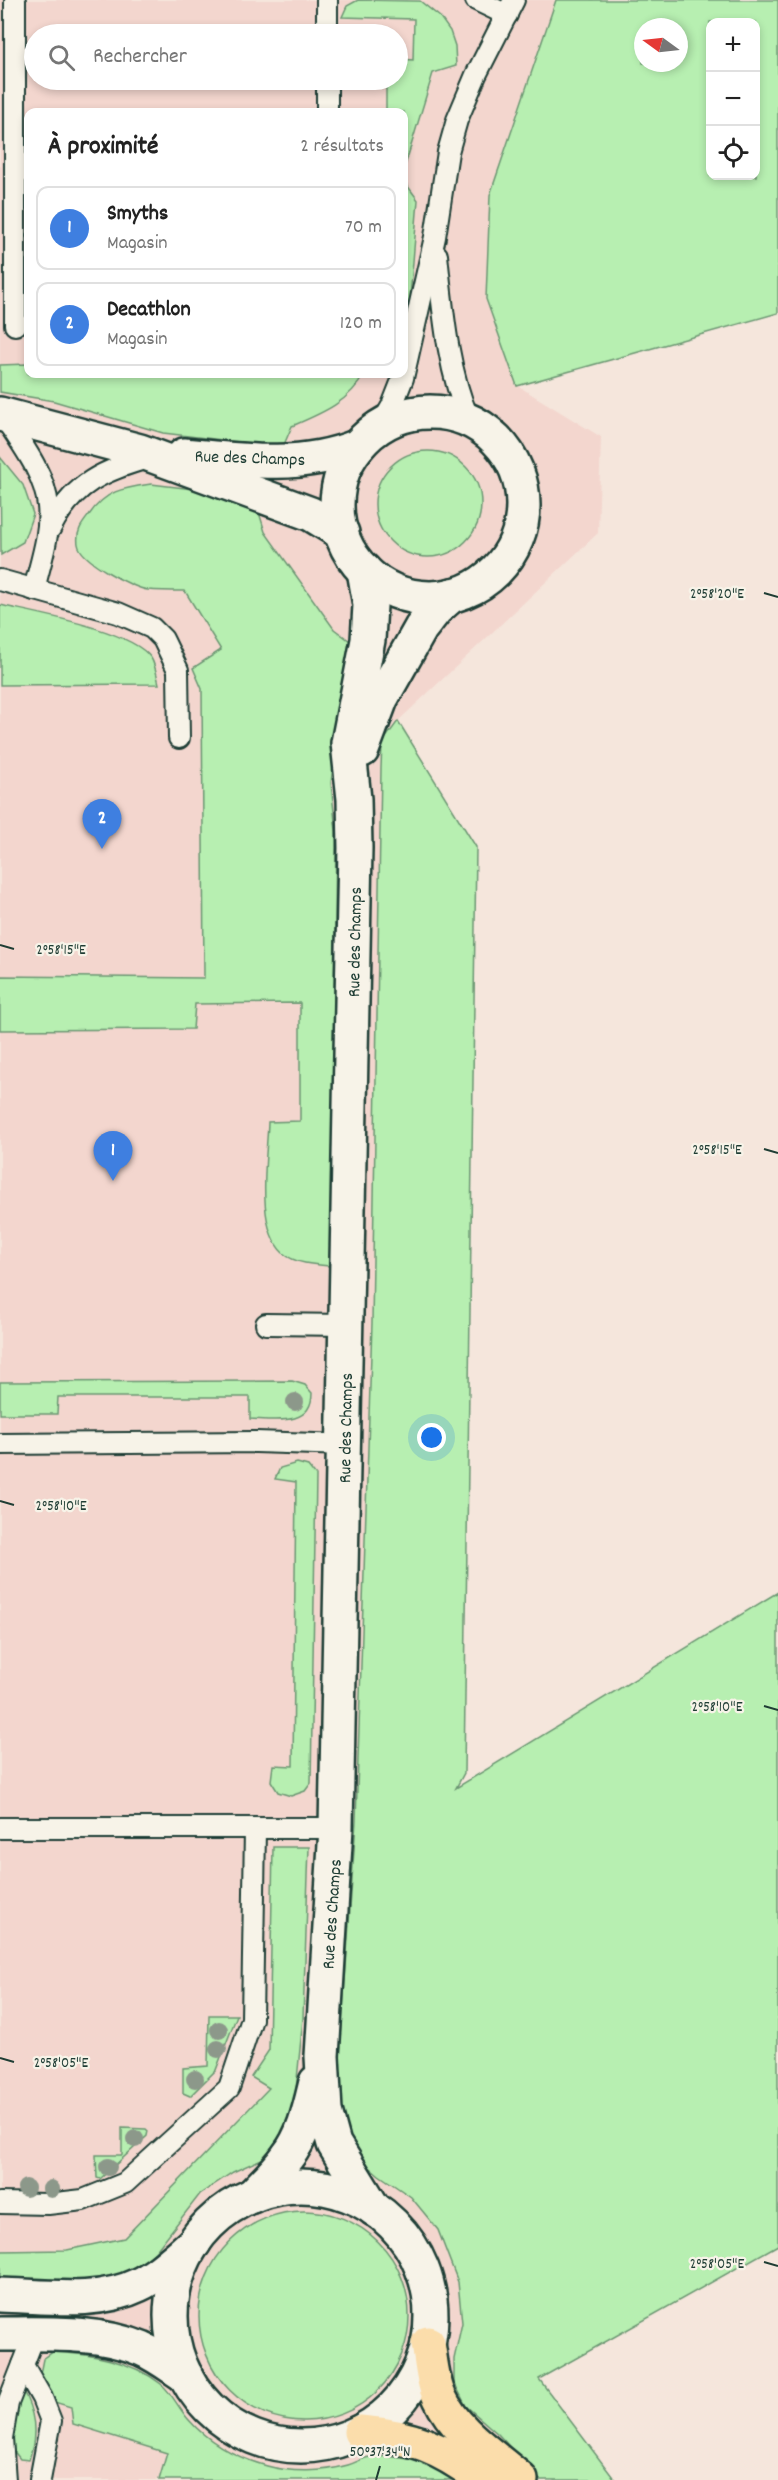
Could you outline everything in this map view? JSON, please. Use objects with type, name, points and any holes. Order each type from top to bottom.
[{"type":"highway","points":[[428,2343],[434,2382],[448,2412],[457,2424],[521,2480]]},
{"type":"highway","points":[[360,2432],[386,2434],[430,2445],[450,2456],[483,2480]]},
{"type":"street","points":[[444,412],[469,420],[493,436],[511,459],[521,485],[523,514],[515,541],[500,565],[479,584],[452,595],[425,597],[405,594],[386,586],[364,570],[348,547],[342,533],[337,507],[345,468],[369,436],[398,418],[418,413],[444,412]]},
{"type":"street","name":"Rue des Champs","points":[[1,414],[147,453],[311,514],[342,533]]},
{"type":"street","name":"Rue des Champs","points":[[147,453],[287,461],[323,458],[369,436]]},
{"type":"street","name":"Rue des Champs","points":[[364,570],[370,605],[369,640],[348,743],[354,799],[348,1325],[336,1828],[322,2056],[325,2112],[334,2144],[374,2209]]},
{"type":"street","name":"Rue des Champs","points":[[354,799],[364,741],[381,699],[428,617],[452,595]]},
{"type":"street","name":"Rue des Champs","points":[[252,2196],[288,2156],[296,2142],[311,2103],[322,2056]]},
{"type":"street","points":[[0,2295],[99,2296],[117,2292],[138,2285],[153,2276],[194,2243],[219,2215],[252,2196],[277,2188],[315,2187],[339,2192],[374,2209],[402,2235],[421,2268],[430,2305],[428,2343],[420,2367],[408,2390],[382,2418],[360,2432],[336,2441],[312,2446],[286,2445],[261,2440],[238,2430],[217,2416],[199,2398],[186,2376],[173,2340],[171,2302],[179,2271],[194,2243]]},
{"type":"street","points":[[0,2334],[97,2337],[143,2350],[186,2376]]},
{"type":"lane","points":[[14,325],[15,0]]},
{"type":"lane","points":[[327,0],[327,24]]},
{"type":"lane","points":[[408,356],[435,237],[442,182],[457,120],[476,75],[510,7],[476,0]]},
{"type":"lane","points":[[327,90],[327,108]]},
{"type":"lane","points":[[435,237],[450,353],[459,395],[469,420]]},
{"type":"lane","points":[[369,436],[392,406],[403,378]]},
{"type":"lane","points":[[1,414],[29,457],[45,490],[48,507],[46,537],[34,590]]},
{"type":"lane","points":[[46,537],[67,501],[93,478],[147,453]]},
{"type":"lane","points":[[0,580],[136,619],[152,628],[163,639],[178,670],[179,738]]},
{"type":"lane","points":[[267,1324],[348,1325]]},
{"type":"lane","points":[[0,1444],[256,1442],[345,1445]]},
{"type":"lane","points":[[0,1828],[336,1828]]},
{"type":"lane","points":[[0,2204],[48,2204],[83,2200],[124,2183],[230,2088],[252,2019],[255,1828]]},
{"type":"lane","points":[[5,2480],[2,2438],[8,2403],[35,2334]]},
{"type":"lane","points":[[23,2366],[42,2398],[51,2421],[40,2480]]},
{"type":"shaded area","points":[[0,0],[778,0],[778,313],[518,386],[601,437],[598,533],[398,721],[476,847],[464,1774],[424,1850],[539,2379],[615,2480],[0,2480]]},
{"type":"green space","points":[[358,0],[420,1],[440,17],[450,31],[455,46],[456,66],[433,73],[408,156],[408,108],[386,108],[386,90],[408,90],[408,60],[413,60],[414,19],[342,17],[347,6]]},
{"type":"green space","points":[[556,0],[778,0],[778,313],[517,386],[486,299],[490,195]]},
{"type":"green space","points":[[408,186],[418,200],[408,305]]},
{"type":"green space","points":[[24,364],[24,378],[362,378],[342,400],[323,412],[292,426],[283,447],[163,433],[54,401],[0,392],[0,365]]},
{"type":"green space","points":[[428,451],[448,455],[465,467],[477,484],[481,504],[477,524],[465,541],[448,553],[428,557],[408,553],[391,541],[379,524],[375,504],[379,484],[391,467],[408,455]]},
{"type":"green space","points":[[0,457],[23,485],[33,514],[23,542],[1,555]]},
{"type":"green space","points":[[151,484],[193,489],[258,509],[265,532],[334,629],[354,644],[331,783],[336,831],[331,1266],[300,1262],[283,1253],[274,1241],[266,1209],[265,1172],[268,1122],[300,1121],[300,1003],[195,1004],[193,1029],[0,1030],[0,976],[204,978],[202,689],[193,668],[221,650],[185,591],[140,588],[97,565],[88,558],[78,544],[78,535],[82,525],[102,500],[124,489]]},
{"type":"green space","points":[[0,605],[82,624],[124,639],[140,648],[151,658],[159,684],[0,685]]},
{"type":"green space","points":[[398,721],[476,847],[464,1773],[456,1788],[778,1592],[778,2245],[539,2379],[615,2480],[540,2480],[498,2434],[466,2406],[454,2382],[454,2359],[462,2323],[458,2282],[438,2230],[411,2197],[359,2158],[340,2116],[338,2083],[356,1821],[372,1323],[382,743]]},
{"type":"green space","points":[[292,1381],[305,1385],[312,1393],[306,1412],[290,1419],[250,1419],[250,1397],[58,1397],[57,1414],[0,1414],[0,1382]]},
{"type":"green space","points":[[297,1463],[308,1466],[316,1476],[311,1783],[305,1791],[291,1796],[278,1792],[271,1781],[273,1765],[293,1766],[296,1482],[275,1479],[280,1468]]},
{"type":"green space","points":[[273,1847],[309,1847],[303,2018],[295,2100],[285,2139],[264,2158],[233,2172],[200,2194],[155,2252],[133,2271],[99,2283],[0,2284],[0,2251],[67,2250],[124,2238],[269,2088],[251,2077],[269,2050]]},
{"type":"green space","points":[[209,2015],[237,2015],[216,2070],[190,2096],[183,2093],[183,2068],[208,2066]]},
{"type":"green space","points":[[122,2128],[146,2129],[147,2136],[100,2179],[97,2178],[96,2155],[122,2155]]},
{"type":"green space","points":[[294,2211],[314,2211],[335,2215],[354,2223],[385,2249],[397,2266],[405,2285],[409,2316],[405,2347],[397,2366],[371,2397],[354,2409],[335,2417],[314,2421],[294,2421],[273,2417],[254,2409],[223,2383],[211,2366],[203,2347],[199,2326],[199,2306],[203,2285],[211,2266],[237,2235],[254,2223],[273,2215]]},
{"type":"green space","points":[[53,2352],[81,2354],[137,2369],[161,2384],[189,2420],[206,2436],[225,2449],[256,2463],[287,2470],[308,2471],[338,2467],[370,2457],[406,2458],[430,2464],[462,2480],[159,2480],[167,2453],[73,2424],[71,2407],[51,2401],[40,2374],[43,2359]]},
{"type":"green space","points":[[21,2387],[34,2423],[34,2441],[29,2460],[20,2459],[9,2445]]},
{"type":"place","name":"Decathlon","points":[[102,849]]},
{"type":"place","name":"Smyths","points":[[113,1181]]}]
